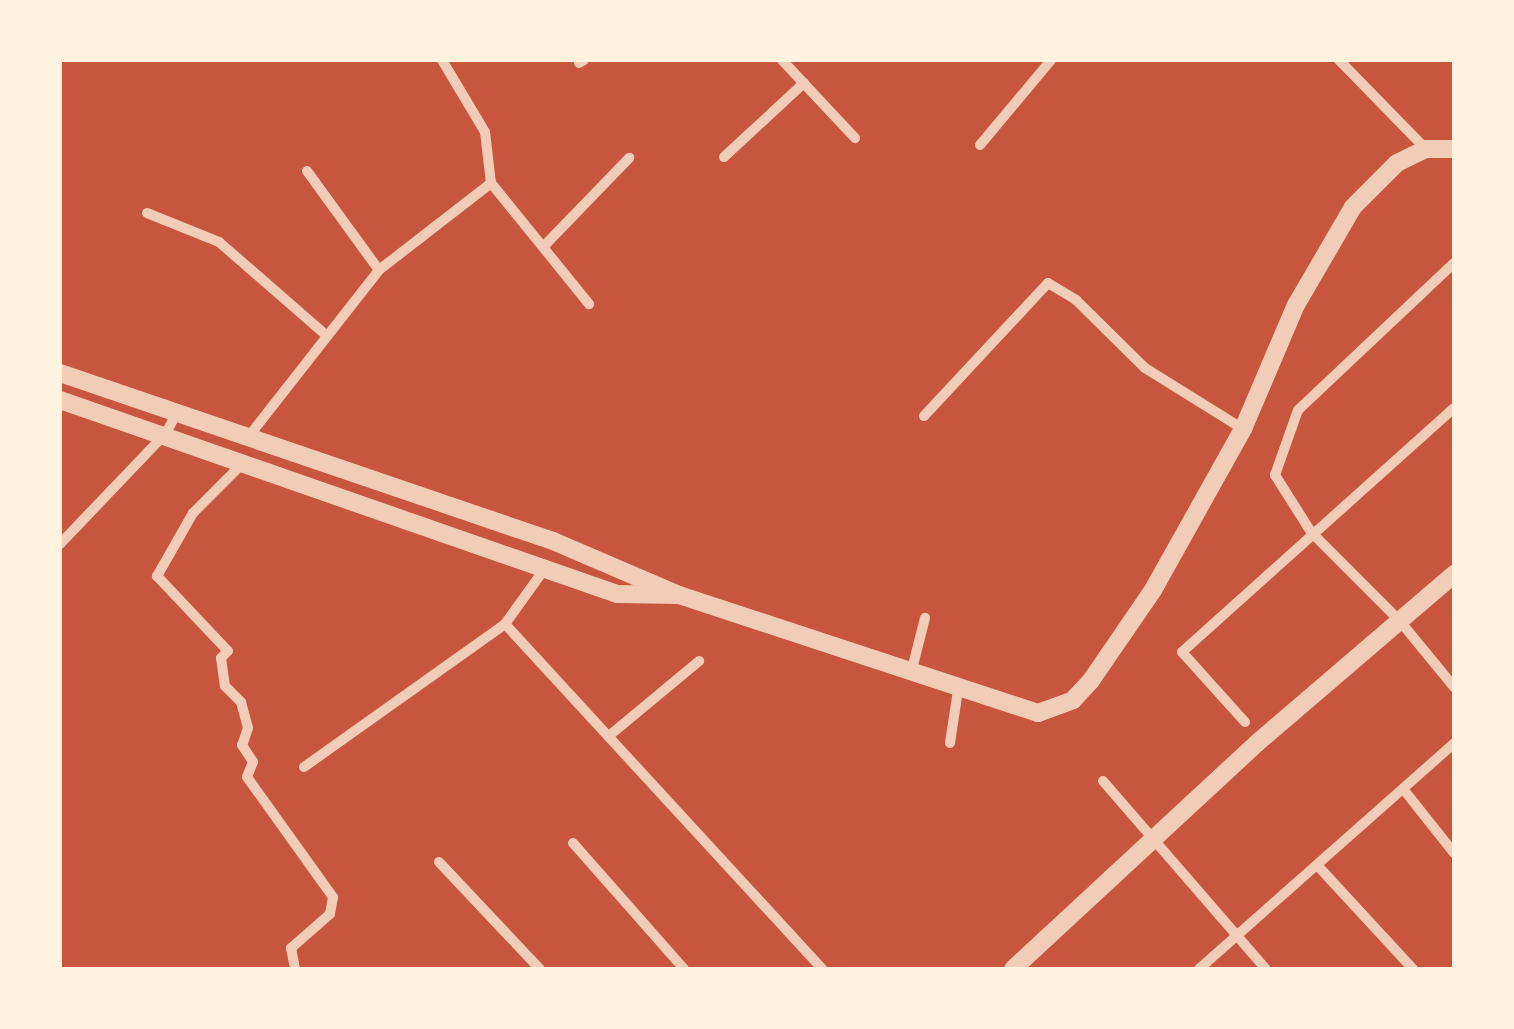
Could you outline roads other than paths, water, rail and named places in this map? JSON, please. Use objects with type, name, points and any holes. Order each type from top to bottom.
[{"type":"street","points":[[442,60],[486,132],[490,183],[524,230],[546,244],[589,304]]},
{"type":"street","points":[[782,60],[855,138]]},
{"type":"street","points":[[980,145],[1051,60]]},
{"type":"street","points":[[1340,60],[1426,149]]},
{"type":"street","points":[[724,157],[804,83]]},
{"type":"street","points":[[60,373],[553,541],[680,595],[958,690],[1038,713],[1073,700],[1153,590],[1243,428],[1296,306],[1353,207],[1397,163],[1426,149],[1454,149]]},
{"type":"street","points":[[546,244],[630,158]]},
{"type":"street","points":[[308,171],[380,270]]},
{"type":"street","points":[[249,436],[380,270],[490,183]]},
{"type":"street","points":[[147,213],[219,242],[326,335]]},
{"type":"street","points":[[1454,263],[1310,396],[1285,432],[1278,487],[1311,532],[1399,620],[1454,687]]},
{"type":"street","points":[[924,416],[1048,283],[1076,300],[1144,368],[1243,428]]},
{"type":"street","points":[[60,400],[166,433],[617,594],[680,595]]},
{"type":"street","points":[[1246,722],[1182,652],[1311,532],[1454,408]]},
{"type":"street","points":[[60,544],[166,433],[177,411]]},
{"type":"street","points":[[245,461],[193,512],[157,576],[228,650],[221,658],[226,686],[242,702],[248,728],[242,746],[253,762],[247,777],[332,897],[330,914],[291,948],[295,969]]},
{"type":"street","points":[[304,766],[505,624],[546,568]]},
{"type":"street","points":[[1013,969],[1454,574]]},
{"type":"street","points":[[911,674],[925,618]]},
{"type":"street","points":[[505,624],[818,968]]},
{"type":"street","points":[[610,735],[700,662]]},
{"type":"street","points":[[950,743],[958,690]]},
{"type":"street","points":[[1198,969],[1454,744]]},
{"type":"street","points":[[1103,780],[1266,969]]},
{"type":"street","points":[[1404,790],[1454,853]]},
{"type":"street","points":[[573,843],[684,969]]},
{"type":"street","points":[[439,862],[540,969]]},
{"type":"street","points":[[1317,864],[1412,969]]}]
